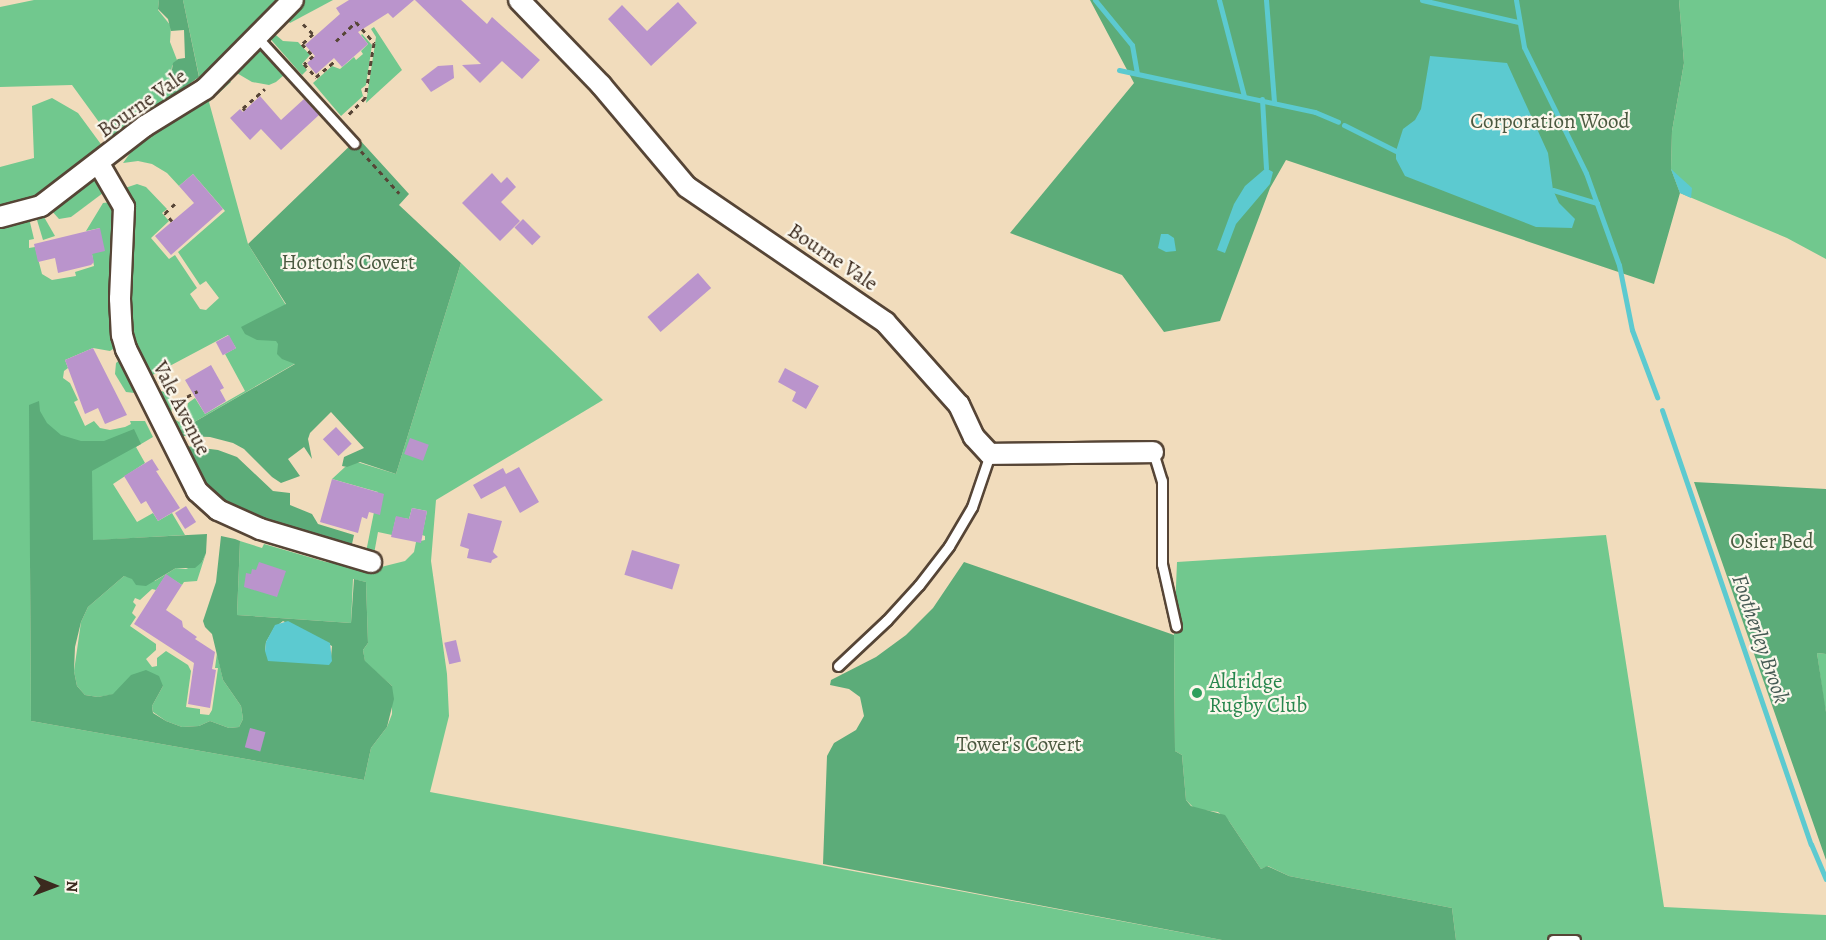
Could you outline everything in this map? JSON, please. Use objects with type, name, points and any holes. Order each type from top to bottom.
[{"type":"street","name":"Bourne Vale","points":[[0,217],[41,206],[107,153],[145,126],[205,89],[293,0]]},
{"type":"street","name":"Bourne Vale","points":[[519,0],[601,85],[687,187],[885,322],[959,405],[974,437],[990,454]]},
{"type":"street","name":"Vale Avenue","points":[[107,153],[124,207],[124,244],[120,285],[124,342],[197,491],[218,510],[260,529],[371,562]]},
{"type":"street","points":[[990,454],[1153,452]]},
{"type":"lane","points":[[257,37],[354,143]]},
{"type":"lane","points":[[1153,452],[1162,482],[1162,564],[1176,626]]},
{"type":"lane","points":[[838,666],[887,620],[919,585],[949,546],[972,507],[990,454]]},
{"type":"lane","points":[[1553,940],[1575,940]]},
{"type":"path","points":[[336,41],[356,22],[374,43],[365,98],[343,119]]},
{"type":"path","points":[[303,24],[314,35],[302,44],[313,56],[304,64],[316,77],[334,62]]},
{"type":"path","points":[[245,110],[243,108],[265,89]]},
{"type":"path","points":[[354,143],[399,193]]},
{"type":"path","points":[[172,221],[165,213],[177,202]]},
{"type":"path","points":[[179,401],[198,391]]},
{"type":"green space","points":[[34,0],[159,0],[158,10],[171,26],[170,42],[177,60],[172,66],[169,89],[171,97],[112,140],[72,85],[0,87],[0,7]]},
{"type":"green space","points":[[159,0],[183,0],[199,77],[171,97],[169,89],[173,63],[185,58],[184,30],[171,31],[168,19],[158,9]]},
{"type":"green space","points":[[183,0],[281,0],[200,81]]},
{"type":"green space","points":[[302,0],[333,0],[290,23],[286,19]]},
{"type":"green space","name":"Corporation Wood","points":[[1090,0],[1679,0],[1684,63],[1672,131],[1671,169],[1680,193],[1654,284],[1286,160],[1270,188],[1220,321],[1164,332],[1122,275],[1010,233],[1134,83]]},
{"type":"green space","points":[[1679,0],[1826,0],[1826,259],[1787,238],[1680,193],[1671,169],[1672,131],[1684,63]]},
{"type":"green space","points":[[374,27],[402,70],[366,103],[376,37],[371,29]]},
{"type":"green space","points":[[270,30],[283,41],[298,42],[310,55],[302,64],[307,70],[302,75],[266,34]]},
{"type":"green space","points":[[362,34],[372,45],[366,85],[361,89],[363,96],[341,116],[313,83],[332,66],[340,69],[354,57],[356,60],[363,54],[361,51],[368,44]]},
{"type":"green space","points":[[256,49],[262,50],[284,75],[276,82],[269,85],[252,82],[235,72]]},
{"type":"green space","points":[[228,79],[231,82],[209,102],[248,244],[315,352],[177,432],[155,395],[162,391],[169,395],[172,404],[171,417],[179,422],[185,418],[188,403],[195,398],[205,414],[245,391],[225,354],[236,348],[228,335],[147,378],[133,355],[119,179],[125,188],[137,184],[146,187],[167,209],[162,213],[169,221],[151,238],[169,259],[175,255],[197,288],[190,294],[200,309],[206,310],[219,298],[206,281],[200,285],[178,252],[225,211],[193,174],[179,186],[167,173],[152,164],[138,161],[123,163],[136,145],[208,99]]},
{"type":"green space","points":[[52,98],[78,113],[103,147],[44,196],[0,213],[0,167],[34,158],[32,106]]},
{"type":"green space","name":"Horton's Covert","points":[[358,138],[409,194],[399,205],[461,263],[396,474],[360,462],[347,467],[342,466],[344,457],[364,448],[331,412],[310,433],[308,439],[312,459],[304,447],[288,459],[300,476],[281,483],[244,449],[233,443],[210,437],[183,436],[177,432],[295,364],[282,359],[277,354],[276,341],[257,340],[245,334],[241,327],[286,304],[248,244]]},
{"type":"green space","points":[[95,178],[107,190],[71,217],[59,219],[51,210]]},
{"type":"green space","points":[[114,196],[116,347],[110,351],[93,348],[65,360],[68,368],[64,371],[63,378],[70,383],[78,400],[74,402],[85,426],[94,421],[100,428],[110,430],[125,427],[131,424],[130,421],[145,421],[153,437],[136,447],[145,463],[113,484],[137,522],[153,513],[158,521],[172,513],[185,535],[30,544],[31,721],[364,780],[371,748],[387,727],[392,714],[392,686],[365,662],[363,650],[368,643],[366,582],[353,579],[351,623],[237,615],[240,541],[262,548],[264,544],[326,562],[377,568],[405,561],[414,552],[416,542],[425,540],[425,536],[422,535],[427,511],[412,508],[409,519],[396,517],[392,535],[378,532],[374,554],[366,552],[378,492],[332,479],[345,467],[357,462],[396,474],[461,263],[603,400],[436,500],[431,561],[447,674],[449,716],[430,792],[1222,940],[0,940],[0,223],[29,218],[34,239],[29,240],[29,248],[35,247],[42,274],[52,280],[76,276],[75,272],[94,266],[92,254],[100,228],[86,231],[103,203],[112,202]]},
{"type":"green space","points":[[44,217],[55,236],[43,240],[37,220]]},
{"type":"green space","points":[[122,358],[139,391],[135,393],[126,392],[115,374],[116,363]]},
{"type":"green space","points":[[39,401],[40,411],[47,423],[61,435],[81,441],[104,441],[134,429],[141,444],[92,471],[93,540],[207,534],[206,553],[202,562],[195,568],[176,568],[146,586],[136,585],[132,579],[124,576],[88,607],[81,622],[75,647],[74,671],[77,686],[85,695],[98,697],[113,694],[131,675],[146,670],[159,676],[163,686],[152,706],[153,713],[166,721],[182,727],[199,726],[210,721],[229,728],[239,727],[243,719],[241,706],[223,680],[212,634],[203,621],[216,582],[221,536],[235,539],[240,541],[237,615],[351,623],[354,579],[366,582],[368,643],[363,650],[365,661],[392,686],[394,699],[387,727],[371,748],[364,780],[31,721],[29,405]],"holes":[[[283,621],[332,646],[331,657],[265,651],[266,642],[274,628]]]},
{"type":"green space","points":[[186,446],[218,450],[237,457],[273,491],[290,493],[290,505],[312,514],[318,524],[354,535],[352,544],[260,519],[222,504],[205,490],[182,448]]},
{"type":"green space","name":"Osier Bed","points":[[1694,482],[1826,489],[1826,654],[1817,653],[1826,712],[1826,860]]},
{"type":"green space","points":[[1606,535],[1664,907],[1826,915],[1826,940],[1456,940],[1452,908],[1289,876],[1268,866],[1261,869],[1229,821],[1218,812],[1195,809],[1186,800],[1182,755],[1175,751],[1174,635],[1177,562]]},
{"type":"green space","points":[[206,553],[197,581],[184,582],[182,585],[166,575],[156,590],[152,589],[140,600],[135,598],[133,602],[136,605],[132,613],[136,617],[130,626],[156,644],[156,650],[146,659],[152,667],[157,666],[157,658],[166,651],[188,665],[191,671],[186,707],[200,709],[200,714],[209,715],[212,710],[218,668],[215,668],[217,653],[223,680],[241,706],[243,719],[239,727],[229,728],[210,721],[199,726],[182,727],[166,721],[153,712],[152,706],[163,686],[98,697],[85,695],[77,686],[74,671],[81,622],[88,607],[124,576],[155,581],[176,568],[186,569],[202,562]]},
{"type":"green space","name":"Tower's Covert","points":[[964,562],[1174,635],[1175,751],[1182,755],[1186,800],[1191,806],[1225,815],[1261,869],[1267,866],[1289,876],[1452,908],[1456,940],[1222,940],[823,864],[827,756],[834,743],[856,730],[864,716],[860,697],[849,689],[830,685],[831,680],[876,657],[906,635],[933,608]]},
{"type":"green space","points":[[1817,653],[1826,654],[1826,712],[1824,703]]},
{"type":"water","points":[[1430,56],[1507,63],[1548,153],[1553,190],[1559,203],[1575,219],[1572,228],[1536,227],[1405,176],[1396,159],[1396,151],[1403,129],[1415,120],[1421,109]]},
{"type":"water","points":[[1266,168],[1273,172],[1270,184],[1236,224],[1225,253],[1217,250],[1234,204],[1245,186]]},
{"type":"water","points":[[1671,169],[1692,188],[1691,198],[1680,193]]},
{"type":"water","points":[[1161,234],[1168,234],[1174,238],[1176,251],[1166,252],[1158,248]]},
{"type":"water","points":[[288,621],[330,643],[332,661],[329,665],[268,661],[265,651],[266,642],[275,625]]},
{"type":"building","points":[[349,0],[414,0],[393,18],[388,13],[358,32],[368,44],[342,67],[334,58],[316,74],[307,63],[315,56],[305,45],[340,14],[336,8]]},
{"type":"building","points":[[415,0],[461,0],[487,24],[492,17],[540,60],[522,79],[502,61],[480,83],[462,65],[481,64]]},
{"type":"building","points":[[678,2],[697,23],[651,66],[608,19],[622,5],[647,31]]},
{"type":"building","points":[[453,65],[454,78],[431,92],[421,79],[438,66]]},
{"type":"building","points":[[260,96],[281,120],[304,99],[319,115],[281,150],[261,129],[250,140],[230,118],[240,109],[243,112]]},
{"type":"building","points":[[492,173],[501,183],[507,177],[516,187],[501,202],[520,221],[500,241],[462,203]]},
{"type":"building","points":[[193,174],[223,209],[171,255],[155,236],[194,203],[179,186]]},
{"type":"building","points":[[523,219],[541,237],[532,245],[515,227]]},
{"type":"building","points":[[100,228],[105,251],[92,254],[94,262],[91,265],[58,273],[55,258],[38,262],[34,244]]},
{"type":"building","points":[[698,273],[711,288],[661,332],[647,317]]},
{"type":"building","points":[[229,335],[236,348],[223,355],[216,342]]},
{"type":"building","points":[[93,348],[127,415],[105,424],[98,408],[85,414],[65,360]]},
{"type":"building","points":[[211,365],[224,388],[220,390],[226,401],[205,414],[185,380]]},
{"type":"building","points":[[785,368],[819,386],[806,409],[792,401],[796,392],[778,382]]},
{"type":"building","points":[[336,427],[352,444],[339,456],[323,439]]},
{"type":"building","points":[[410,438],[429,445],[423,461],[404,454]]},
{"type":"building","points":[[152,459],[159,470],[156,471],[180,508],[158,521],[146,501],[141,504],[124,476]]},
{"type":"building","points":[[519,467],[539,502],[520,513],[505,486],[481,499],[473,485],[503,468],[506,474]]},
{"type":"building","points":[[332,479],[384,494],[380,515],[369,512],[367,519],[362,517],[358,533],[320,522]]},
{"type":"building","points":[[186,506],[196,522],[185,529],[175,513]]},
{"type":"building","points":[[412,508],[427,511],[421,543],[391,537],[396,516],[409,519]]},
{"type":"building","points":[[468,513],[502,521],[493,552],[498,557],[491,563],[467,558],[469,549],[460,546]]},
{"type":"building","points":[[632,550],[680,565],[672,589],[624,575]]},
{"type":"building","points":[[259,562],[286,571],[277,597],[244,587],[246,573],[251,574],[252,569],[256,570]]},
{"type":"building","points":[[166,574],[182,585],[166,610],[182,621],[183,627],[197,637],[195,639],[215,652],[212,669],[216,670],[210,708],[188,704],[194,663],[134,624]]},
{"type":"building","points":[[456,640],[461,661],[449,664],[444,643]]},
{"type":"building","points":[[250,728],[265,732],[260,751],[245,747]]},
{"type":"waterway","points":[[1095,0],[1132,45],[1137,73]]},
{"type":"waterway","points":[[1219,0],[1244,96]]},
{"type":"waterway","points":[[1266,0],[1274,102]]},
{"type":"waterway","points":[[1422,0],[1518,22]]},
{"type":"waterway","name":"Footherley Brook","points":[[1516,0],[1524,47],[1586,173],[1619,265],[1632,330],[1657,397]]},
{"type":"waterway","points":[[1119,70],[1315,112],[1338,122]]},
{"type":"waterway","points":[[1262,99],[1266,168]]},
{"type":"waterway","points":[[1344,125],[1396,151]]},
{"type":"waterway","points":[[1553,190],[1597,203]]},
{"type":"waterway","name":"Footherley Brook","points":[[1662,410],[1811,844],[1826,879]]},
{"type":"place","name":"Aldridge Rugby Club","points":[[1197,693]]}]
